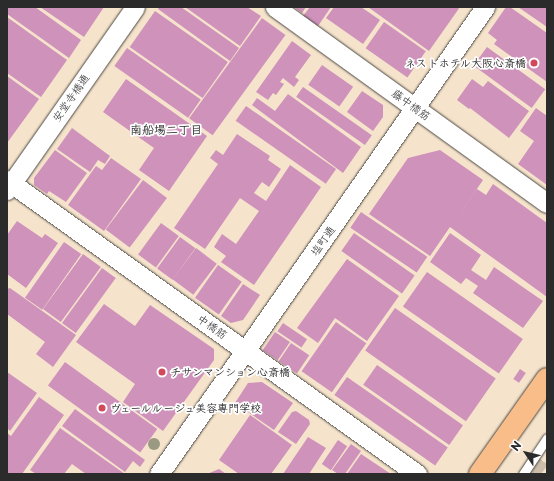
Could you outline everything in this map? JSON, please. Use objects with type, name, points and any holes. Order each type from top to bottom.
[{"type":"highway","points":[[480,474],[547,379]]},
{"type":"street","name":"安堂寺橋通","points":[[8,185],[135,7]]},
{"type":"street","name":"藤中橋筋","points":[[275,7],[547,203]]},
{"type":"street","name":"塩町通","points":[[159,474],[485,7]]},
{"type":"street","name":"中橋筋","points":[[8,185],[246,351],[417,474]]},
{"type":"lane","points":[[522,474],[547,438]]},
{"type":"building","points":[[7,7],[35,7],[81,40],[69,58],[7,14]]},
{"type":"building","points":[[40,7],[104,7],[84,37]]},
{"type":"building","points":[[159,7],[181,7],[239,48],[230,61],[158,9]]},
{"type":"building","points":[[185,7],[247,7],[261,16],[240,46]]},
{"type":"building","points":[[294,7],[306,7],[302,13]]},
{"type":"building","points":[[310,7],[331,7],[318,26],[303,16]]},
{"type":"building","points":[[334,7],[361,7],[380,20],[363,44],[326,18]]},
{"type":"building","points":[[368,7],[460,7],[429,51]]},
{"type":"building","name":"ネストホテル大阪心斎橋","points":[[506,7],[510,7],[547,33],[547,82],[494,44],[497,40],[488,33]]},
{"type":"building","points":[[518,7],[547,7],[547,27]]},
{"type":"building","points":[[155,11],[228,62],[203,98],[130,47]]},
{"type":"building","points":[[7,17],[67,60],[41,97],[7,73]]},
{"type":"building","points":[[262,18],[285,35],[213,135],[189,118]]},
{"type":"building","points":[[384,22],[426,51],[407,77],[366,48]]},
{"type":"building","points":[[292,41],[311,55],[295,77],[299,80],[294,87],[283,78],[280,82],[284,84],[276,95],[273,93],[268,100],[256,92]]},
{"type":"building","points":[[487,47],[545,89],[532,108],[473,66]]},
{"type":"building","points":[[127,48],[201,100],[188,118],[114,66]]},
{"type":"building","points":[[322,65],[353,87],[339,106],[308,85]]},
{"type":"building","points":[[7,76],[39,99],[7,143]]},
{"type":"building","points":[[126,79],[207,136],[169,191],[139,170],[154,148],[103,112]]},
{"type":"building","points":[[472,79],[483,87],[488,81],[529,111],[509,138],[470,108],[469,109],[457,100]]},
{"type":"building","points":[[303,87],[372,135],[365,145],[296,97]]},
{"type":"building","points":[[362,91],[383,105],[383,117],[373,131],[347,112]]},
{"type":"building","points":[[288,94],[361,147],[343,173],[252,105],[257,98],[275,111]]},
{"type":"building","points":[[246,106],[336,169],[326,184],[236,121]]},
{"type":"building","points":[[536,108],[547,116],[547,185],[518,164],[534,141],[520,131]]},
{"type":"building","points":[[72,128],[110,156],[105,164],[98,160],[90,172],[57,149]]},
{"type":"building","points":[[237,134],[270,156],[268,160],[281,169],[269,187],[262,182],[254,193],[266,201],[290,165],[321,187],[254,285],[221,262],[226,256],[214,247],[222,234],[236,244],[259,211],[240,198],[205,249],[174,228],[218,164],[210,158],[216,150],[223,155]]},
{"type":"building","points":[[55,150],[87,173],[66,202],[49,191],[47,194],[34,185],[34,178]]},
{"type":"building","points":[[440,150],[483,180],[453,224],[477,189],[486,195],[493,184],[547,223],[547,297],[450,227],[430,256],[369,214],[408,158]]},
{"type":"building","points":[[111,158],[141,179],[104,231],[68,205],[96,166],[102,170]]},
{"type":"building","points":[[143,180],[167,198],[130,248],[106,230]]},
{"type":"building","points":[[361,212],[427,257],[417,272],[350,228]]},
{"type":"building","points":[[17,221],[42,238],[45,234],[58,243],[26,288],[7,274],[7,235]]},
{"type":"building","points":[[161,223],[179,236],[156,267],[138,255]]},
{"type":"building","points":[[354,233],[415,275],[402,293],[341,251]]},
{"type":"building","points":[[450,233],[481,255],[471,270],[486,280],[494,267],[543,301],[523,328],[473,293],[478,286],[466,278],[461,284],[430,262]]},
{"type":"building","points":[[180,237],[195,248],[172,280],[157,269]]},
{"type":"building","points":[[64,242],[81,254],[42,310],[25,298]]},
{"type":"building","points":[[196,248],[217,264],[193,295],[173,279]]},
{"type":"building","points":[[83,254],[101,267],[61,322],[43,309]]},
{"type":"building","points":[[347,259],[399,296],[367,341],[335,318],[318,343],[297,328]]},
{"type":"building","points":[[218,265],[242,282],[219,314],[195,298]]},
{"type":"building","points":[[102,268],[116,278],[76,333],[62,323]]},
{"type":"building","points":[[427,272],[523,339],[499,374],[403,306]]},
{"type":"building","points":[[243,284],[260,295],[243,320],[231,323],[221,316]]},
{"type":"building","points":[[10,288],[76,335],[53,367],[36,354],[45,342],[7,314],[7,289]]},
{"type":"building","name":"チサンマンション心斎橋","points":[[104,304],[135,326],[150,305],[214,349],[214,360],[163,431],[123,402],[135,384],[76,342]]},
{"type":"building","points":[[395,308],[496,379],[466,421],[365,351]]},
{"type":"building","points":[[336,322],[366,343],[332,392],[302,371]]},
{"type":"building","points":[[283,323],[307,339],[301,348],[277,331]]},
{"type":"building","points":[[275,332],[290,342],[278,360],[263,350]]},
{"type":"building","points":[[291,343],[309,355],[297,374],[279,361]]},
{"type":"building","name":"ヴェールルージュ美容専門学校","points":[[65,362],[157,429],[140,452],[48,385]]},
{"type":"building","points":[[377,365],[463,425],[449,445],[363,385]]},
{"type":"building","points":[[520,369],[526,373],[519,383],[513,379]]},
{"type":"building","points":[[7,372],[37,393],[10,431],[7,428]]},
{"type":"building","points":[[347,377],[448,448],[435,466],[334,395]]},
{"type":"building","points":[[262,382],[293,403],[274,430],[235,403],[248,383]]},
{"type":"building","points":[[39,397],[64,415],[22,474],[7,474],[7,433],[11,436]]},
{"type":"building","points":[[75,409],[145,460],[140,467],[133,461],[125,472],[62,426]]},
{"type":"building","points":[[296,411],[309,420],[310,424],[296,444],[278,432],[292,412]]},
{"type":"building","points":[[250,415],[292,445],[271,474],[239,474],[219,460]]},
{"type":"building","points":[[60,428],[125,474],[86,474],[72,464],[64,474],[36,474],[30,470]]},
{"type":"building","points":[[308,437],[326,448],[309,474],[283,474]]},
{"type":"building","points":[[338,440],[347,446],[331,470],[322,464]]},
{"type":"building","points":[[351,444],[361,451],[345,474],[338,474],[332,470]]},
{"type":"building","points":[[361,454],[391,474],[347,474]]},
{"type":"building","points":[[219,469],[226,474],[207,474]]},
{"type":"tunnel","points":[[529,474],[547,449]]},
{"type":"place","name":"ネストホテル大阪心斎橋","points":[[534,63]]},
{"type":"place","name":"チサンマンション心斎橋","points":[[162,372]]},
{"type":"place","name":"ヴェールルージュ美容専門学校","points":[[102,408]]},
{"type":"district","name":"南船場二丁目","points":[[166,130]]}]
